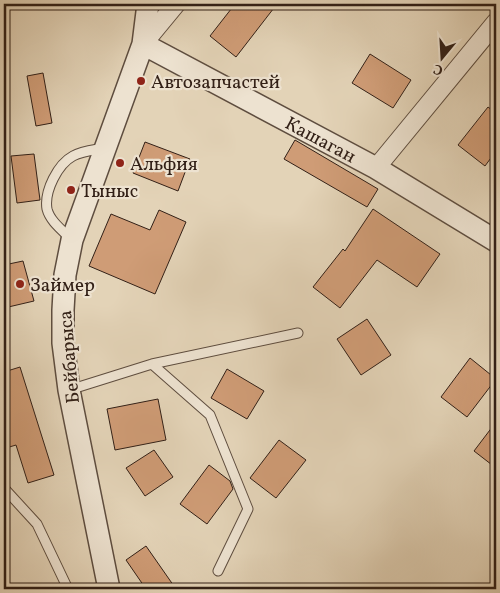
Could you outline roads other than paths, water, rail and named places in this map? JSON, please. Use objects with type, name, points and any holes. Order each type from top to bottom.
[{"type":"street","name":"Бейбарыса","points":[[109,589],[69,390],[63,344],[62,310],[65,275],[72,240],[143,44],[148,4]]},
{"type":"street","points":[[143,44],[176,4]]},
{"type":"street","points":[[376,168],[496,22]]},
{"type":"street","name":"Кашаган","points":[[143,44],[376,168],[496,241]]},
{"type":"lane","points":[[72,240],[54,222],[47,208],[50,187],[61,166],[74,156],[104,148]]},
{"type":"lane","points":[[69,390],[152,364],[298,333]]},
{"type":"lane","points":[[152,364],[210,415],[248,509],[218,571]]},
{"type":"lane","points":[[4,488],[37,524],[68,589]]},
{"type":"place","name":"Автозапчастей","points":[[141,81]]},
{"type":"place","name":"Альфия","points":[[120,163]]},
{"type":"place","name":"Тыныс","points":[[71,190]]},
{"type":"place","name":"Займер","points":[[20,284]]}]
